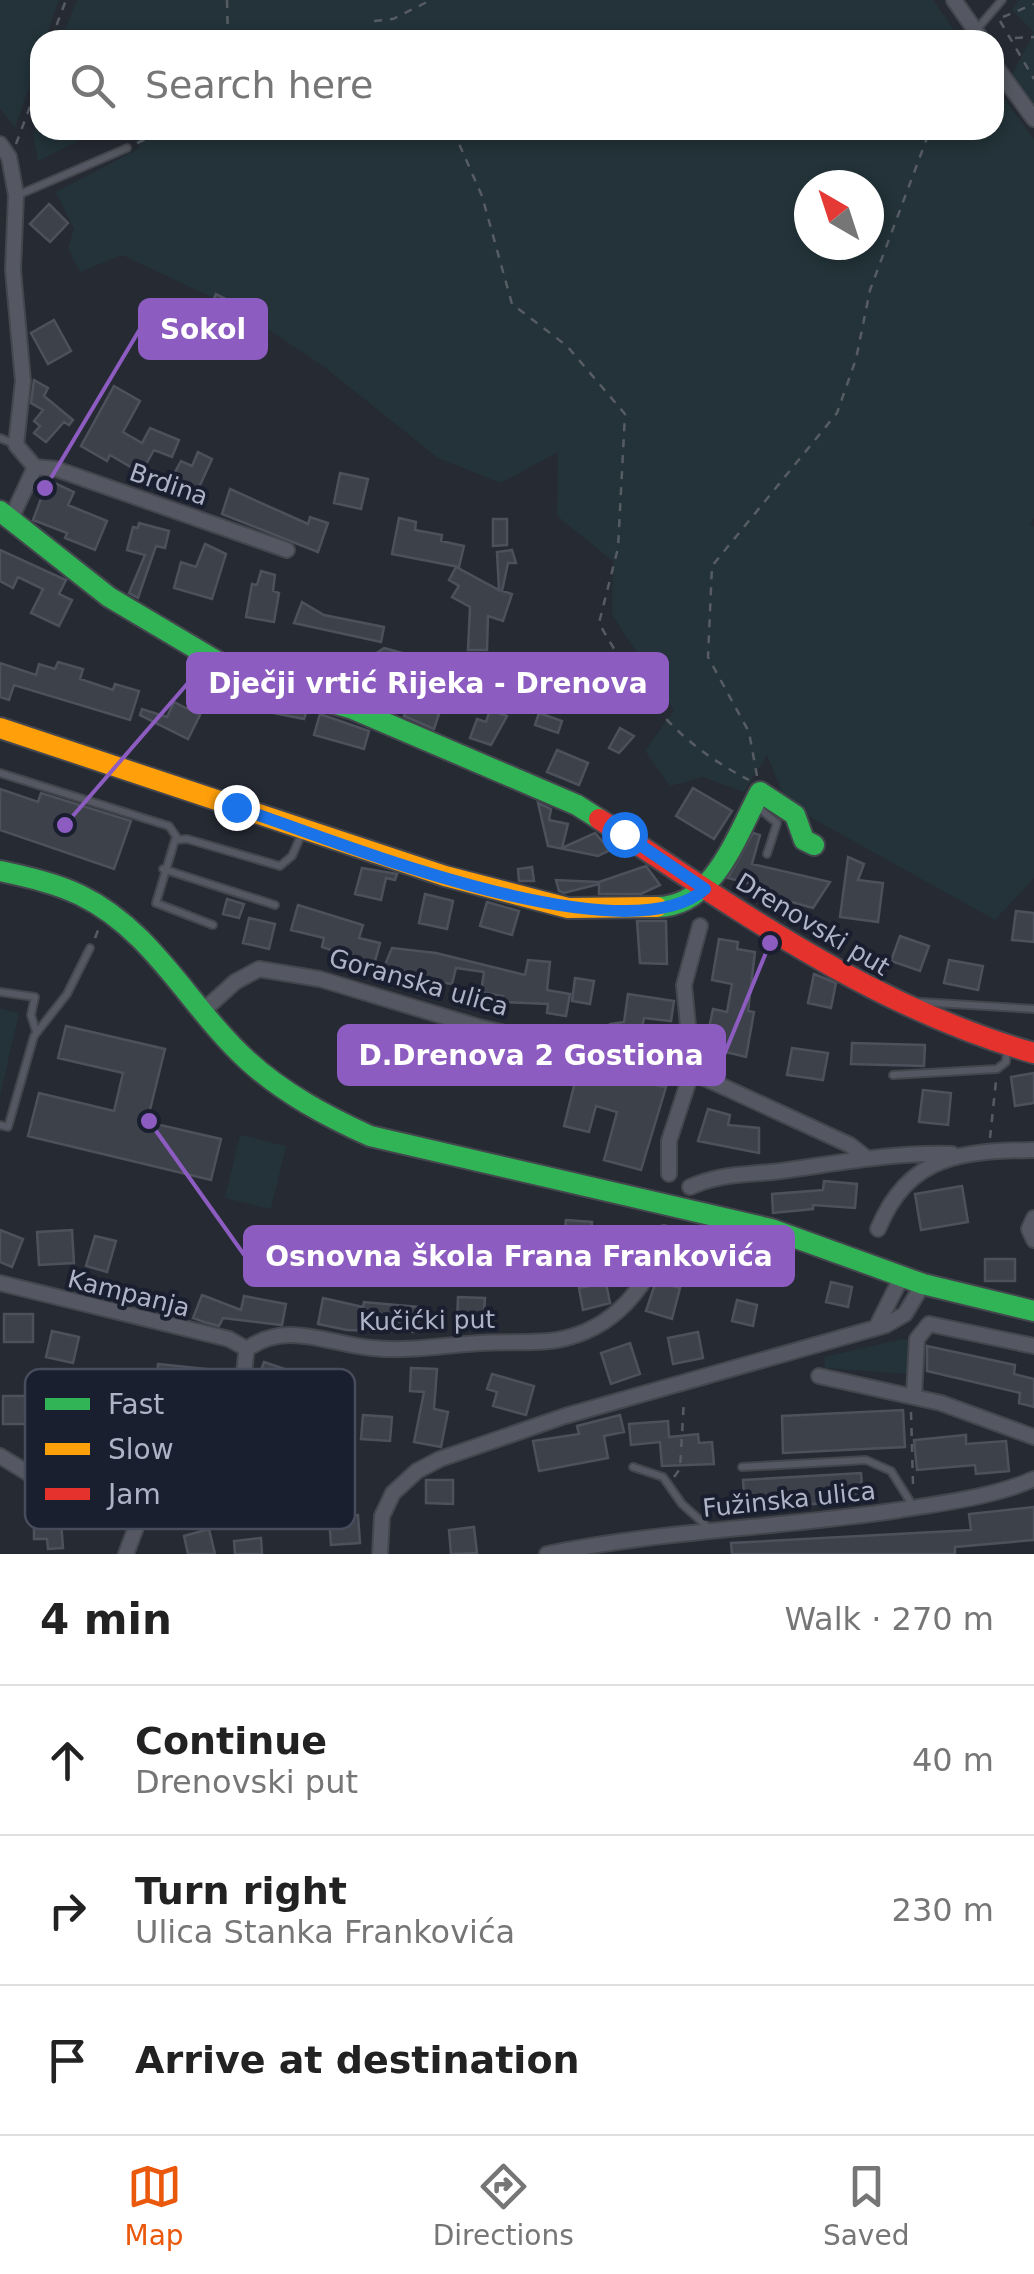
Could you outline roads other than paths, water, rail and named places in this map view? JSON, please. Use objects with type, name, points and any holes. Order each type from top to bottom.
[{"type":"street","points":[[954,0],[976,30]]},
{"type":"street","points":[[1004,78],[1034,119]]},
{"type":"street","points":[[0,144],[9,157],[16,196],[14,270],[23,381],[16,445],[35,467],[6,515]]},
{"type":"street","name":"Brdina","points":[[35,467],[56,469],[287,550]]},
{"type":"street","name":"Drenovski put","points":[[6,515],[109,597],[251,680],[353,709],[577,804],[705,889],[911,1008],[1034,1053]]},
{"type":"street","points":[[0,728],[520,899],[568,908],[666,907],[705,889],[758,793],[764,793],[795,815],[804,840],[814,845]]},
{"type":"street","points":[[0,871],[86,895],[133,927],[267,1078],[323,1116],[370,1136],[772,1229],[912,1280],[1034,1310]]},
{"type":"street","points":[[669,1174],[668,1141],[689,1074],[684,985],[700,926]]},
{"type":"street","name":"Goranska ulica","points":[[204,1010],[235,982],[259,970],[320,979],[518,1036],[605,1042],[663,1059],[850,1145],[864,1156]]},
{"type":"street","points":[[690,1187],[719,1174],[772,1172],[864,1156],[1034,1150]]},
{"type":"street","points":[[878,1229],[894,1196],[952,1154]]},
{"type":"street","points":[[1034,1218],[1030,1229],[1034,1240]]},
{"type":"street","name":"Kučićki put","points":[[247,1349],[263,1337],[283,1332],[373,1348],[556,1340],[601,1325],[618,1313],[643,1284],[664,1232]]},
{"type":"street","points":[[877,1326],[912,1280]]},
{"type":"street","points":[[380,1554],[387,1503],[404,1481],[440,1459],[565,1416],[877,1326],[905,1314],[912,1280]]},
{"type":"street","name":"Kampanja","points":[[0,1283],[229,1339],[247,1349]]},
{"type":"street","points":[[912,1396],[917,1339],[929,1324],[1034,1346]]},
{"type":"street","points":[[242,1369],[247,1349]]},
{"type":"street","points":[[819,1376],[912,1396],[1034,1438]]},
{"type":"street","points":[[0,1456],[25,1471]]},
{"type":"street","name":"Fužinska ulica","points":[[546,1554],[631,1537],[914,1507],[1034,1479]]},
{"type":"street","points":[[128,1553],[136,1529]]},
{"type":"lane","points":[[982,30],[1002,0]]},
{"type":"lane","points":[[16,196],[126,148]]},
{"type":"lane","points":[[0,438],[16,445]]},
{"type":"lane","points":[[251,680],[311,675],[338,682]]},
{"type":"lane","points":[[0,773],[169,826],[178,839],[280,866],[292,856],[304,830]]},
{"type":"lane","points":[[751,803],[777,822],[767,854]]},
{"type":"lane","points":[[178,839],[170,847],[156,902],[213,925]]},
{"type":"lane","points":[[163,869],[274,905]]},
{"type":"lane","points":[[0,1125],[8,1127],[26,1056],[37,1032],[67,994],[90,948]]},
{"type":"lane","points":[[0,992],[36,998],[31,1015],[37,1032]]},
{"type":"lane","points":[[911,1008],[928,1002],[1034,1009]]},
{"type":"lane","points":[[893,1074],[997,1069],[1006,1062],[1007,1046]]},
{"type":"lane","points":[[742,1467],[866,1460],[891,1472],[914,1507]]},
{"type":"lane","points":[[633,1467],[658,1474],[682,1504],[711,1530]]},
{"type":"place","name":"Sokol","points":[[45,488]]},
{"type":"place","name":"Dječji vrtić Rijeka - Drenova","points":[[65,825]]},
{"type":"place","name":"D.Drenova 2 Gostiona","points":[[770,943]]},
{"type":"place","name":"Osnovna škola Frana Frankovića","points":[[149,1121]]}]
